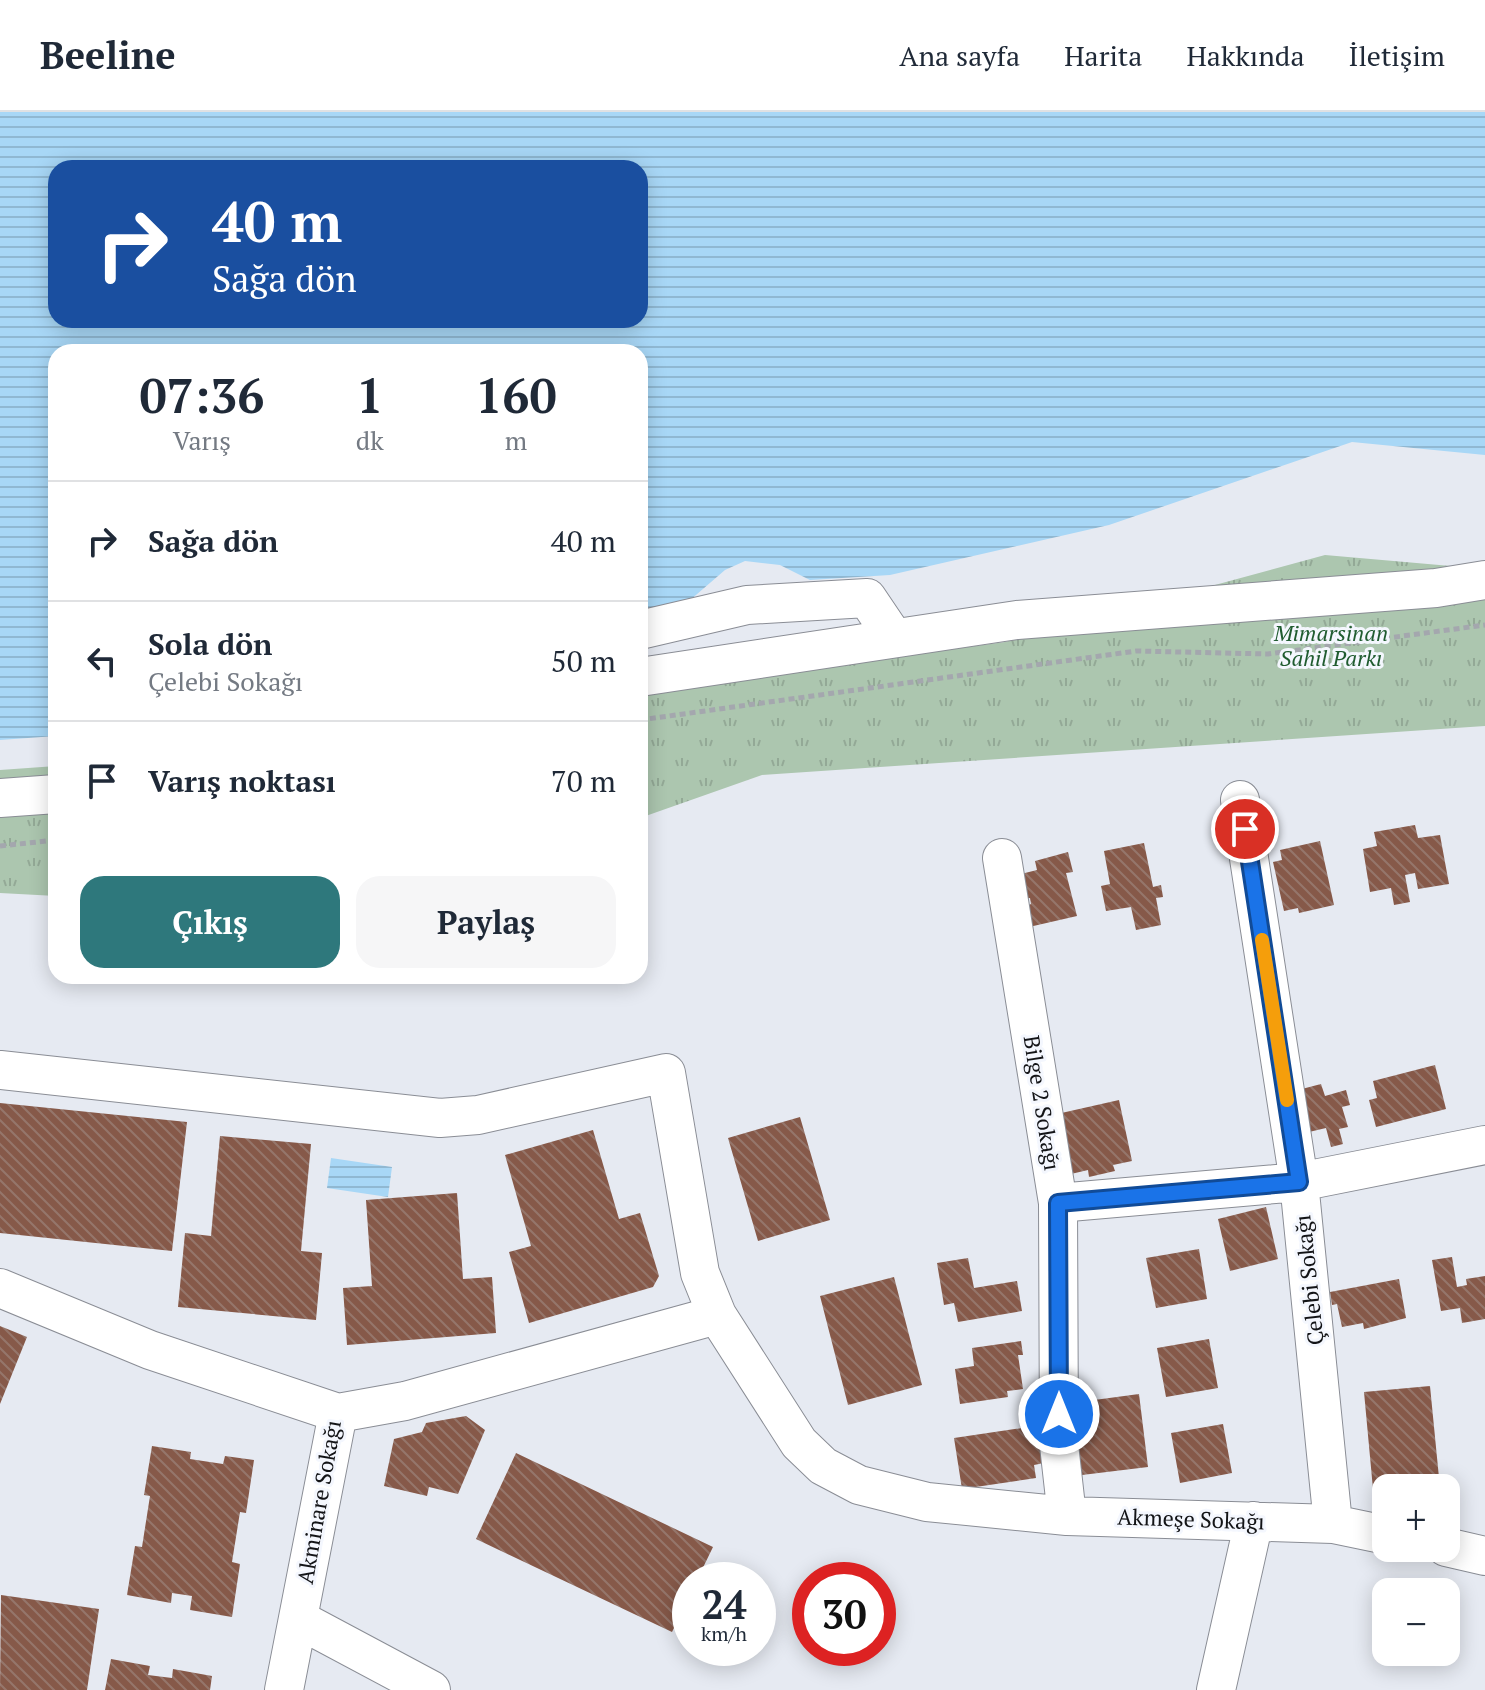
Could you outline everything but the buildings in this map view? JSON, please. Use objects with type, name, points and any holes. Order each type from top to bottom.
[{"type":"street","points":[[648,676],[1017,620],[1436,588],[1485,580]]},
{"type":"street","points":[[648,628],[747,605],[867,598],[894,638]]},
{"type":"street","points":[[0,798],[48,795]]},
{"type":"street","name":"Çelebi Sokağı","points":[[1240,800],[1299,1182],[1333,1524]]},
{"type":"street","name":"Bilge 2 Sokağı","points":[[1002,858],[1058,1203],[1059,1445],[1067,1516]]},
{"type":"street","name":"Akmeşe Sokağı","points":[[0,1070],[440,1118],[478,1115],[666,1073],[700,1273],[717,1315],[799,1443],[823,1466],[859,1485],[927,1502],[1067,1516],[1333,1524],[1372,1532]]},
{"type":"street","points":[[1058,1203],[1299,1182],[1485,1145]]},
{"type":"street","name":"Akminare Sokağı","points":[[0,1288],[150,1350],[338,1413],[284,1690]]},
{"type":"street","points":[[338,1413],[405,1401],[717,1315]]},
{"type":"street","points":[[1216,1690],[1254,1521]]},
{"type":"street","points":[[1460,1550],[1485,1556]]},
{"type":"street","points":[[298,1619],[431,1690]]},
{"type":"path","points":[[648,719],[1136,651],[1268,654],[1485,625]]},
{"type":"path","points":[[0,846],[48,841]]},
{"type":"green space","name":"Mimarsinan Sahil Parkı","points":[[1325,555],[1485,569],[1485,726],[762,775],[648,815],[648,690],[1005,642]]},
{"type":"green space","points":[[48,767],[48,896],[0,893],[0,770]]},
{"type":"water","points":[[0,112],[1485,112],[1485,455],[1352,442],[1109,525],[890,575],[810,580],[780,565],[745,561],[725,570],[689,601],[648,610],[648,344],[48,344],[48,737],[0,740]]},
{"type":"water","points":[[331,1158],[392,1167],[388,1197],[327,1188]]},
{"type":"slow traffic","points":[[1262,940],[1287,1100]]},
{"type":"route","points":[[1059,1414],[1058,1203],[1299,1182],[1245,829]]}]
